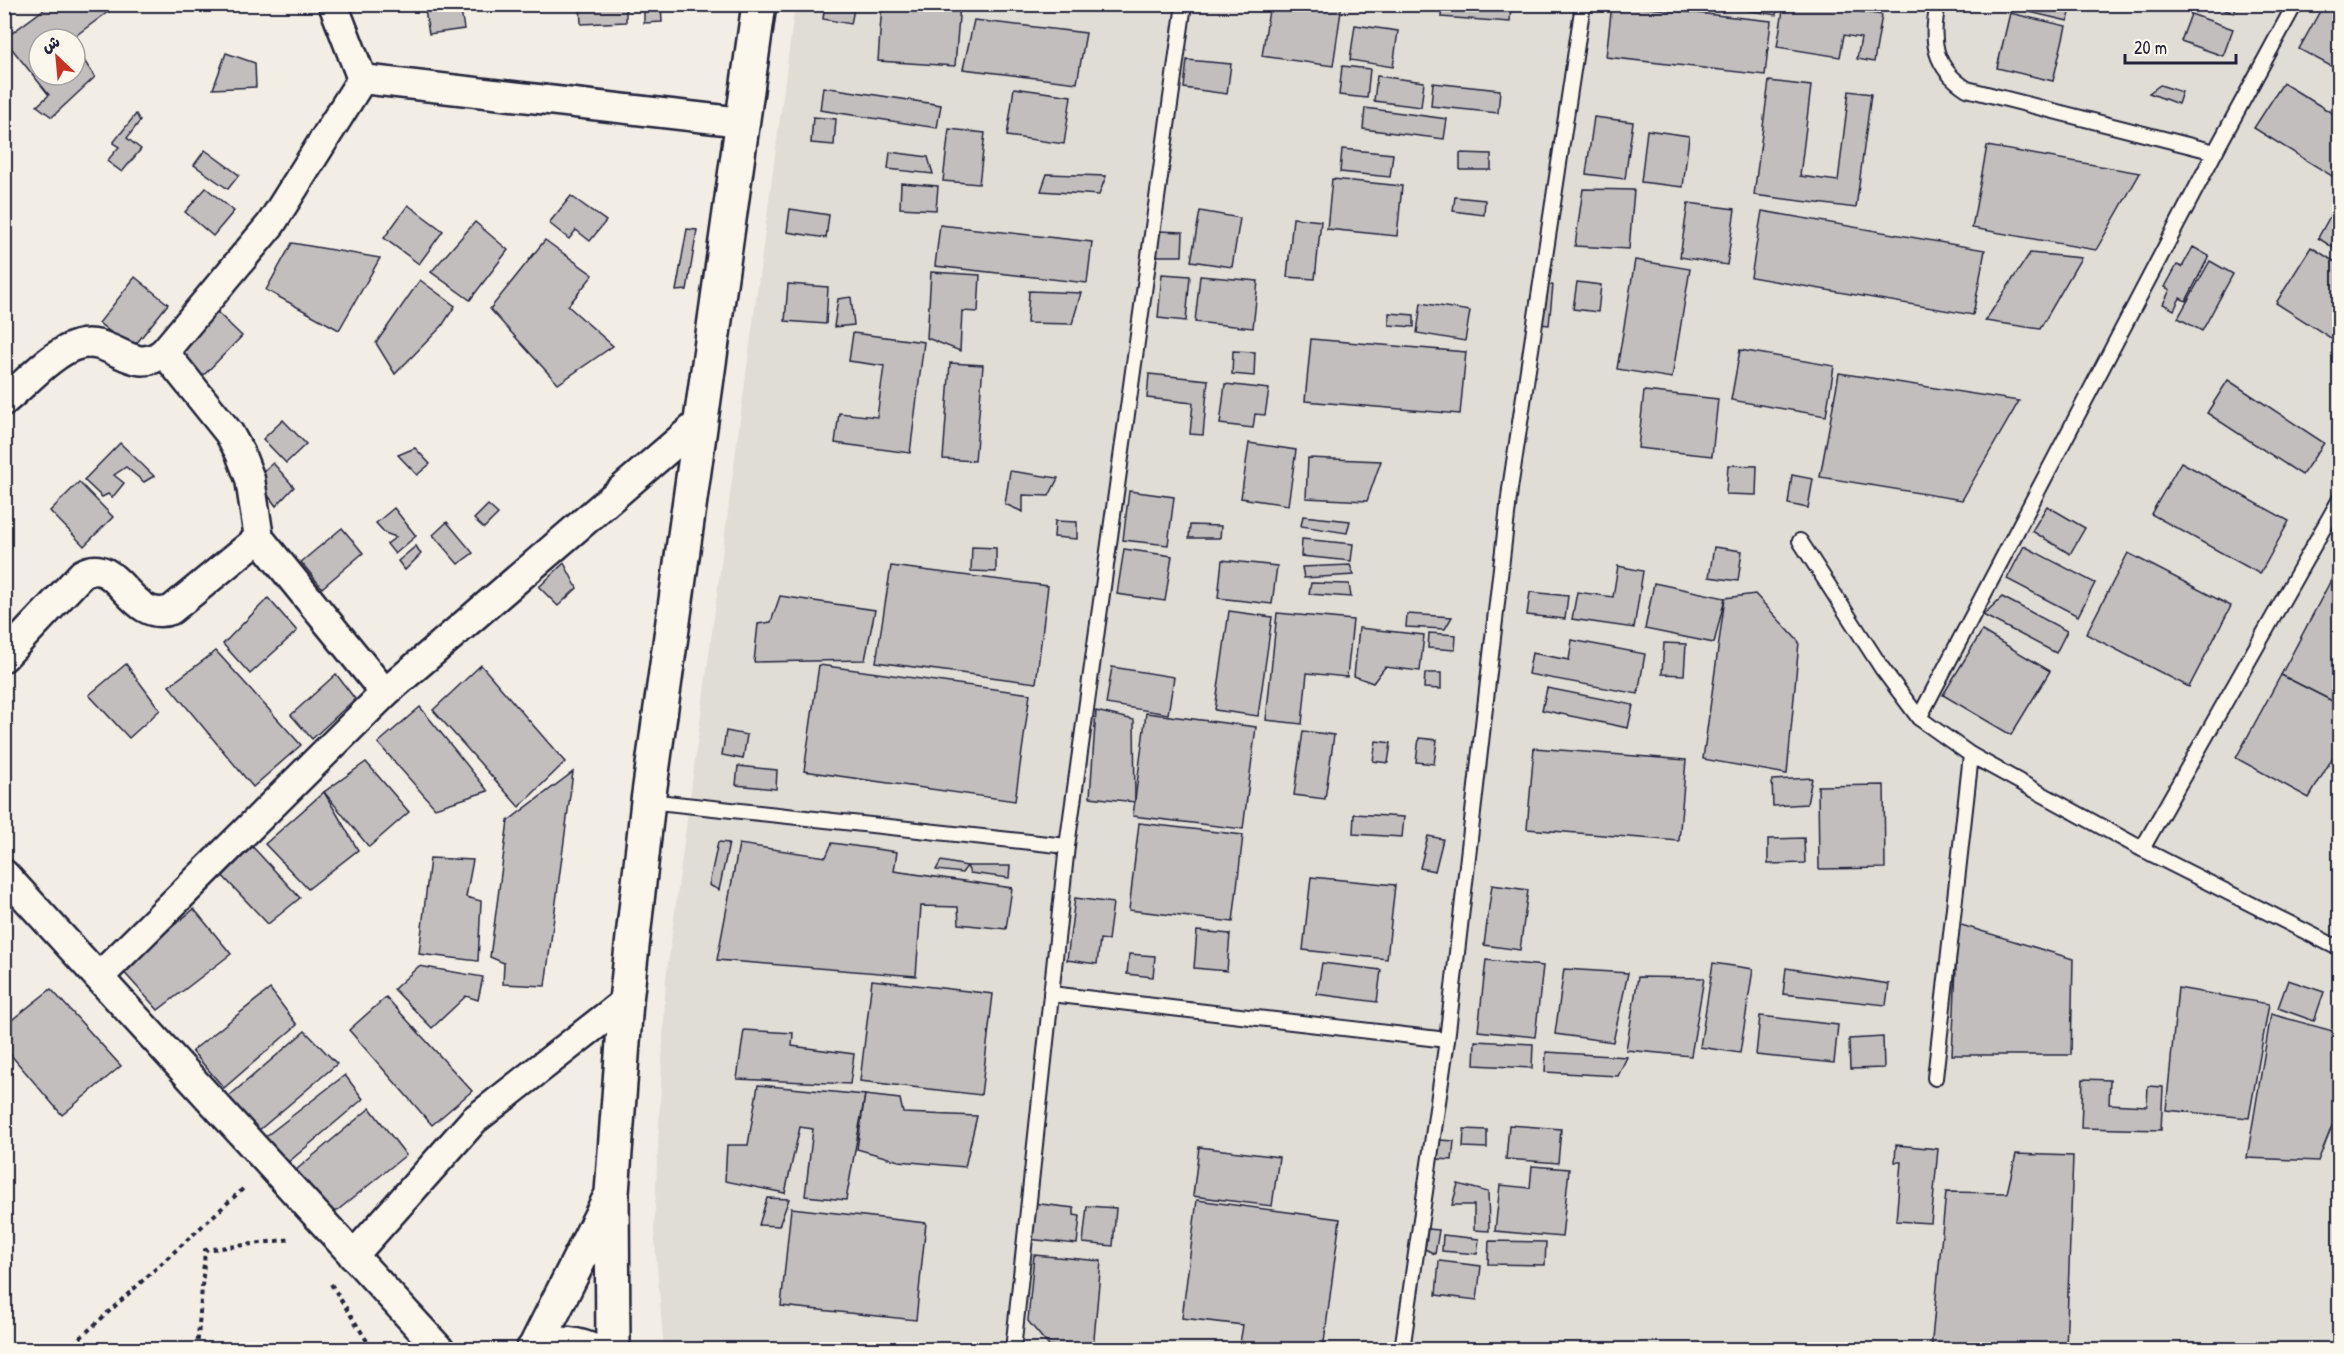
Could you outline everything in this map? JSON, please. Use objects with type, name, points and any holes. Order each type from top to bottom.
[{"type":"street","points":[[333,4],[362,79]]},
{"type":"street","points":[[613,1350],[612,1193],[626,1001],[648,801],[759,4]]},
{"type":"street","points":[[362,79],[742,123]]},
{"type":"street","points":[[4,401],[63,351],[77,345],[89,343],[108,347],[135,361],[148,361],[164,352],[271,224],[362,79]]},
{"type":"street","points":[[164,352],[229,433],[240,453],[250,478],[259,538],[385,693]]},
{"type":"street","points":[[100,976],[385,693],[701,421]]},
{"type":"street","points":[[4,657],[82,574],[89,570],[105,572],[143,608],[161,614],[171,610],[259,538]]},
{"type":"street","points":[[4,874],[100,976],[440,1350]]},
{"type":"street","points":[[353,1256],[474,1120],[626,1001]]},
{"type":"street","points":[[534,1349],[612,1193]]},
{"type":"street","points":[[534,1349],[555,1343],[577,1344],[590,1350]]},
{"type":"lane","points":[[1013,1350],[1067,846],[1184,4]]},
{"type":"lane","points":[[1402,1350],[1448,1040],[1510,489],[1583,4]]},
{"type":"lane","points":[[1938,4],[1934,25],[1935,49],[1940,64],[1954,80],[1967,89],[2215,152]]},
{"type":"lane","points":[[1919,718],[2215,152],[2295,4]]},
{"type":"lane","points":[[2142,849],[2340,499]]},
{"type":"lane","points":[[1800,541],[1881,667],[1919,718],[1971,755],[2142,849],[2340,949]]},
{"type":"lane","points":[[1935,1078],[1971,755]]},
{"type":"lane","points":[[648,801],[1067,846]]},
{"type":"lane","points":[[1051,994],[1448,1040]]},
{"type":"path","points":[[67,1350],[271,1163]]},
{"type":"path","points":[[197,1350],[205,1250],[302,1238]]},
{"type":"path","points":[[328,1278],[372,1349],[353,1350]]},
{"type":"shaded area","points":[[795,5],[2339,5],[2339,1349],[664,1350],[654,1229],[666,979]]},
{"type":"building","points":[[51,4],[107,4],[112,9],[87,27],[27,27],[27,68],[4,39]]},
{"type":"building","points":[[424,4],[460,4],[464,29],[429,34]]},
{"type":"building","points":[[580,4],[626,4],[626,22],[581,24]]},
{"type":"building","points":[[644,4],[661,4],[662,22],[644,23]]},
{"type":"building","points":[[825,4],[855,4],[851,24],[823,19]]},
{"type":"building","points":[[882,4],[960,4],[955,66],[878,61]]},
{"type":"building","points":[[1270,4],[1342,4],[1333,66],[1262,56]]},
{"type":"building","points":[[1442,4],[1511,4],[1510,22],[1441,17]]},
{"type":"building","points":[[1612,4],[1771,21],[1765,75],[1606,57]]},
{"type":"building","points":[[1728,4],[1778,4],[1776,15],[1727,7]]},
{"type":"building","points":[[1784,4],[1814,4],[1882,15],[1874,62],[1857,59],[1861,38],[1844,35],[1840,57],[1777,47]]},
{"type":"building","points":[[1849,4],[1888,4],[1887,11]]},
{"type":"building","points":[[2013,4],[2072,4],[2068,21],[2012,8]]},
{"type":"building","points":[[2207,4],[2237,4],[2234,13]]},
{"type":"building","points":[[2324,4],[2340,4],[2340,71],[2299,49]]},
{"type":"building","points":[[2010,13],[2066,26],[2053,81],[1997,68]]},
{"type":"building","points":[[2191,14],[2233,29],[2223,56],[2181,41]]},
{"type":"building","points":[[974,20],[1086,33],[1077,83],[963,69]]},
{"type":"building","points":[[1355,25],[1398,31],[1393,67],[1350,60]]},
{"type":"building","points":[[226,53],[255,63],[256,87],[213,89]]},
{"type":"building","points":[[1187,60],[1231,64],[1227,94],[1184,88]]},
{"type":"building","points":[[87,65],[95,77],[87,84]]},
{"type":"building","points":[[1342,66],[1370,69],[1367,98],[1339,95]]},
{"type":"building","points":[[1377,76],[1424,82],[1421,107],[1374,101]]},
{"type":"building","points":[[1769,81],[1811,86],[1800,176],[1838,181],[1849,91],[1871,94],[1856,208],[1754,195]]},
{"type":"building","points":[[1433,83],[1500,90],[1498,113],[1431,106]]},
{"type":"building","points":[[2283,83],[2340,118],[2340,181],[2254,128]]},
{"type":"building","points":[[2160,85],[2182,92],[2178,104],[2149,93]]},
{"type":"building","points":[[43,87],[84,87],[52,117],[37,106],[49,95]]},
{"type":"building","points":[[823,87],[941,105],[937,128],[820,110]]},
{"type":"building","points":[[1014,88],[1071,96],[1064,144],[1007,136]]},
{"type":"building","points":[[1365,108],[1447,119],[1444,139],[1363,129]]},
{"type":"building","points":[[136,114],[140,121],[127,138],[141,149],[122,172],[107,161],[119,147],[113,143]]},
{"type":"building","points":[[813,117],[836,119],[834,145],[811,143]]},
{"type":"building","points":[[1594,117],[1633,122],[1625,179],[1586,174]]},
{"type":"building","points":[[949,129],[985,133],[979,184],[943,181]]},
{"type":"building","points":[[1647,130],[1689,136],[1683,187],[1641,182]]},
{"type":"building","points":[[1987,146],[2140,173],[2096,250],[1972,228]]},
{"type":"building","points":[[1342,149],[1393,154],[1390,177],[1340,172]]},
{"type":"building","points":[[205,150],[239,175],[228,189],[194,165]]},
{"type":"building","points":[[890,152],[928,157],[933,174],[888,169]]},
{"type":"building","points":[[1460,153],[1491,154],[1491,170],[1460,170]]},
{"type":"building","points":[[1047,174],[1106,176],[1099,195],[1041,191]]},
{"type":"building","points":[[1332,179],[1402,186],[1397,236],[1327,229]]},
{"type":"building","points":[[901,183],[938,186],[936,210],[900,208]]},
{"type":"building","points":[[206,188],[234,211],[213,236],[185,212]]},
{"type":"building","points":[[1583,189],[1634,190],[1629,249],[1575,246]]},
{"type":"building","points":[[571,196],[606,221],[590,241],[576,230],[569,239],[549,223]]},
{"type":"building","points":[[1455,197],[1485,200],[1484,215],[1453,211]]},
{"type":"building","points":[[2340,198],[2340,252],[2318,238]]},
{"type":"building","points":[[1688,203],[1735,209],[1727,265],[1680,257]]},
{"type":"building","points":[[408,205],[443,231],[419,264],[384,238]]},
{"type":"building","points":[[790,209],[829,215],[826,238],[787,232]]},
{"type":"building","points":[[1200,211],[1240,218],[1232,267],[1191,261]]},
{"type":"building","points":[[1762,211],[1985,250],[1973,315],[1751,277]]},
{"type":"building","points":[[1293,218],[1321,221],[1315,279],[1287,277]]},
{"type":"building","points":[[475,222],[508,250],[470,300],[431,272]]},
{"type":"building","points":[[940,225],[1092,242],[1087,283],[935,266]]},
{"type":"building","points":[[687,229],[697,230],[687,290],[676,291]]},
{"type":"building","points":[[1158,231],[1183,232],[1182,256],[1157,256]]},
{"type":"building","points":[[545,240],[593,275],[568,306],[613,346],[558,384],[490,309]]},
{"type":"building","points":[[292,243],[380,258],[339,330],[266,290]]},
{"type":"building","points":[[2193,247],[2209,256],[2186,301],[2180,298],[2174,310],[2163,304],[2170,290],[2165,287],[2177,265],[2182,267]]},
{"type":"building","points":[[2311,247],[2340,265],[2340,344],[2276,303]]},
{"type":"building","points":[[2030,253],[2081,258],[2040,329],[1985,321]]},
{"type":"building","points":[[1635,260],[1690,269],[1672,378],[1617,369]]},
{"type":"building","points":[[2210,261],[2233,274],[2202,331],[2178,318]]},
{"type":"building","points":[[931,272],[980,275],[978,312],[962,311],[960,351],[927,338]]},
{"type":"building","points":[[1162,274],[1190,276],[1186,321],[1158,318]]},
{"type":"building","points":[[1200,276],[1258,281],[1253,328],[1195,322]]},
{"type":"building","points":[[135,277],[168,304],[132,349],[99,323]]},
{"type":"building","points":[[420,280],[455,306],[442,326],[395,374],[376,343]]},
{"type":"building","points":[[1577,282],[1601,285],[1598,312],[1573,309]]},
{"type":"building","points":[[788,284],[828,287],[826,324],[785,321]]},
{"type":"building","points":[[1543,285],[1553,285],[1549,325],[1540,324]]},
{"type":"building","points":[[1029,291],[1081,293],[1072,324],[1027,323]]},
{"type":"building","points":[[851,297],[854,325],[834,327],[838,299]]},
{"type":"building","points":[[1421,303],[1470,311],[1465,341],[1417,333]]},
{"type":"building","points":[[217,312],[242,336],[200,379],[175,354]]},
{"type":"building","points":[[1389,313],[1414,315],[1414,327],[1389,325]]},
{"type":"building","points":[[853,333],[924,342],[910,453],[835,443],[839,413],[877,417],[884,366],[849,361]]},
{"type":"building","points":[[1311,339],[1466,352],[1460,414],[1305,401]]},
{"type":"building","points":[[1740,350],[1834,366],[1826,416],[1731,400]]},
{"type":"building","points":[[1233,351],[1255,352],[1254,376],[1232,374]]},
{"type":"building","points":[[950,363],[983,365],[975,461],[943,459]]},
{"type":"building","points":[[1839,373],[2019,401],[1962,500],[1820,477]]},
{"type":"building","points":[[1149,374],[1208,380],[1203,435],[1190,434],[1193,403],[1147,398]]},
{"type":"building","points":[[2228,380],[2324,443],[2302,475],[2207,413]]},
{"type":"building","points":[[1225,384],[1269,389],[1265,415],[1255,414],[1253,428],[1220,424]]},
{"type":"building","points":[[1644,391],[1718,399],[1712,456],[1638,448]]},
{"type":"building","points":[[283,420],[306,444],[286,463],[263,439]]},
{"type":"building","points":[[120,443],[154,476],[144,482],[126,467],[114,475],[124,483],[112,498],[108,494],[102,497],[84,480]]},
{"type":"building","points":[[1249,443],[1296,450],[1288,505],[1241,498]]},
{"type":"building","points":[[415,448],[430,464],[417,475],[398,455]]},
{"type":"building","points":[[1308,458],[1381,461],[1367,501],[1306,498]]},
{"type":"building","points":[[2181,462],[2289,521],[2260,574],[2151,514]]},
{"type":"building","points":[[273,463],[294,487],[276,506],[255,478]]},
{"type":"building","points":[[1728,465],[1757,466],[1756,495],[1726,494]]},
{"type":"building","points":[[1010,471],[1058,478],[1049,496],[1023,495],[1023,512],[1005,504]]},
{"type":"building","points":[[1792,475],[1813,479],[1808,508],[1788,504]]},
{"type":"building","points":[[79,482],[113,517],[84,546],[50,511]]},
{"type":"building","points":[[1129,491],[1174,497],[1168,545],[1123,540]]},
{"type":"building","points":[[488,505],[498,514],[484,528],[474,519]]},
{"type":"building","points":[[2047,506],[2085,528],[2070,554],[2032,531]]},
{"type":"building","points":[[394,508],[416,536],[395,554],[387,544],[396,537],[385,533],[376,523]]},
{"type":"building","points":[[1303,516],[1350,521],[1347,533],[1301,526]]},
{"type":"building","points":[[1055,521],[1077,522],[1077,539],[1054,537]]},
{"type":"building","points":[[447,522],[473,553],[458,564],[433,535]]},
{"type":"building","points":[[1190,525],[1221,526],[1220,538],[1189,538]]},
{"type":"building","points":[[342,528],[363,553],[322,588],[301,562]]},
{"type":"building","points":[[1302,539],[1353,544],[1351,561],[1301,556]]},
{"type":"building","points":[[416,546],[421,554],[405,570],[398,561]]},
{"type":"building","points":[[2024,546],[2095,583],[2078,616],[2007,579]]},
{"type":"building","points":[[972,547],[996,548],[996,572],[971,571]]},
{"type":"building","points":[[1714,547],[1742,551],[1738,581],[1709,577]]},
{"type":"building","points":[[1124,549],[1172,556],[1165,601],[1117,594]]},
{"type":"building","points":[[2128,553],[2231,606],[2189,687],[2086,634]]},
{"type":"building","points":[[1222,560],[1277,566],[1272,604],[1218,598]]},
{"type":"building","points":[[564,563],[577,588],[558,606],[539,587]]},
{"type":"building","points":[[2340,563],[2340,705],[2281,675]]},
{"type":"building","points":[[1350,565],[1354,575],[1304,578],[1302,567]]},
{"type":"building","points":[[891,566],[1048,586],[1036,683],[876,662]]},
{"type":"building","points":[[1618,566],[1643,571],[1634,628],[1572,619],[1577,592],[1613,597]]},
{"type":"building","points":[[1311,583],[1349,584],[1351,597],[1309,594]]},
{"type":"building","points":[[1654,583],[1725,598],[1714,643],[1645,629]]},
{"type":"building","points":[[1530,592],[1568,596],[1565,619],[1527,615]]},
{"type":"building","points":[[1755,594],[1799,642],[1787,774],[1703,759],[1725,598]]},
{"type":"building","points":[[780,596],[875,610],[865,660],[754,662],[758,624],[771,622]]},
{"type":"building","points":[[2002,597],[2067,631],[2056,653],[1983,615]]},
{"type":"building","points":[[268,598],[297,631],[250,674],[223,644]]},
{"type":"building","points":[[1229,611],[1272,617],[1258,716],[1215,710]]},
{"type":"building","points":[[1277,613],[1353,620],[1347,677],[1307,673],[1302,724],[1266,720]]},
{"type":"building","points":[[1407,614],[1452,617],[1445,629],[1406,627]]},
{"type":"building","points":[[1359,628],[1424,635],[1420,671],[1385,667],[1373,683],[1354,676]]},
{"type":"building","points":[[1982,631],[2050,671],[2011,735],[1943,695]]},
{"type":"building","points":[[1429,633],[1456,635],[1455,650],[1428,648]]},
{"type":"building","points":[[1572,640],[1645,654],[1638,694],[1528,674],[1532,653],[1569,660]]},
{"type":"building","points":[[1664,643],[1686,644],[1684,675],[1662,674]]},
{"type":"building","points":[[216,651],[301,745],[253,787],[169,686]]},
{"type":"building","points":[[126,664],[160,710],[129,738],[89,695]]},
{"type":"building","points":[[481,665],[565,762],[519,807],[433,710]]},
{"type":"building","points":[[819,665],[1030,694],[1015,801],[804,771]]},
{"type":"building","points":[[1112,667],[1174,677],[1168,714],[1106,704]]},
{"type":"building","points":[[1425,673],[1441,673],[1441,689],[1424,688]]},
{"type":"building","points":[[336,674],[355,699],[312,739],[291,715]]},
{"type":"building","points":[[2281,675],[2340,705],[2340,745],[2309,798],[2236,758]]},
{"type":"building","points":[[1547,688],[1633,705],[1628,728],[1542,710]]},
{"type":"building","points":[[420,707],[488,791],[435,808],[378,743]]},
{"type":"building","points":[[1096,711],[1134,720],[1135,802],[1090,797]]},
{"type":"building","points":[[1146,713],[1256,727],[1243,829],[1133,816]]},
{"type":"building","points":[[726,731],[747,735],[743,759],[722,755]]},
{"type":"building","points":[[1303,731],[1334,735],[1325,799],[1294,795]]},
{"type":"building","points":[[1419,738],[1437,740],[1434,764],[1416,762]]},
{"type":"building","points":[[1376,741],[1391,743],[1388,763],[1373,761]]},
{"type":"building","points":[[1534,748],[1686,760],[1679,841],[1527,829]]},
{"type":"building","points":[[366,762],[409,812],[369,847],[324,792]]},
{"type":"building","points":[[738,766],[777,770],[776,789],[736,785]]},
{"type":"building","points":[[573,772],[545,986],[503,984],[504,963],[490,957],[508,821]]},
{"type":"building","points":[[1812,778],[1807,804],[1773,806],[1772,780]]},
{"type":"building","points":[[1884,785],[1885,868],[1819,869],[1818,786]]},
{"type":"building","points":[[324,792],[358,850],[308,889],[265,844]]},
{"type":"building","points":[[1354,814],[1404,817],[1402,837],[1353,834]]},
{"type":"building","points":[[1139,823],[1243,835],[1233,922],[1129,910]]},
{"type":"building","points":[[1428,836],[1443,839],[1435,871],[1420,868]]},
{"type":"building","points":[[1804,838],[1805,863],[1768,864],[1768,839]]},
{"type":"building","points":[[718,842],[729,843],[719,890],[709,885]]},
{"type":"building","points":[[832,843],[897,852],[894,871],[1012,888],[1006,929],[959,924],[958,907],[921,906],[916,976],[717,960],[739,844],[826,857]]},
{"type":"building","points":[[250,844],[300,898],[268,924],[218,871]]},
{"type":"building","points":[[430,858],[473,860],[466,897],[481,901],[478,961],[419,954]]},
{"type":"building","points":[[941,861],[967,866],[962,873],[936,870]]},
{"type":"building","points":[[967,866],[1010,866],[1009,878],[970,873]]},
{"type":"building","points":[[1311,877],[1395,885],[1387,959],[1303,950]]},
{"type":"building","points":[[1492,885],[1528,890],[1520,950],[1484,945]]},
{"type":"building","points":[[1075,898],[1113,903],[1108,940],[1100,939],[1097,964],[1067,960]]},
{"type":"building","points":[[194,909],[231,954],[158,1010],[121,969]]},
{"type":"building","points":[[1958,924],[2073,959],[2071,1055],[1952,1055]]},
{"type":"building","points":[[1197,931],[1230,934],[1227,971],[1194,968]]},
{"type":"building","points":[[1129,954],[1155,956],[1153,977],[1127,974]]},
{"type":"building","points":[[1486,960],[1543,966],[1535,1037],[1478,1031]]},
{"type":"building","points":[[1322,963],[1381,970],[1377,1002],[1317,994]]},
{"type":"building","points":[[1713,963],[1753,969],[1740,1053],[1700,1047]]},
{"type":"building","points":[[419,966],[483,977],[478,1000],[466,996],[432,1028],[394,989]]},
{"type":"building","points":[[1786,968],[1889,984],[1886,1005],[1783,994]]},
{"type":"building","points":[[1564,969],[1628,973],[1613,1042],[1555,1034]]},
{"type":"building","points":[[1638,977],[1704,978],[1691,1056],[1626,1050]]},
{"type":"building","points":[[872,980],[993,994],[981,1095],[860,1081]]},
{"type":"building","points":[[2288,980],[2324,992],[2314,1021],[2278,1008]]},
{"type":"building","points":[[2178,988],[2269,1004],[2249,1118],[2166,1110]]},
{"type":"building","points":[[51,989],[121,1066],[62,1115],[4,1047],[4,1026]]},
{"type":"building","points":[[270,989],[297,1025],[224,1088],[192,1051]]},
{"type":"building","points":[[386,997],[472,1091],[432,1125],[349,1030]]},
{"type":"building","points":[[2271,1014],[2340,1033],[2340,1106],[2318,1161],[2247,1158]]},
{"type":"building","points":[[1760,1016],[1838,1025],[1834,1063],[1756,1055]]},
{"type":"building","points":[[744,1030],[793,1033],[792,1046],[854,1054],[850,1084],[737,1079]]},
{"type":"building","points":[[305,1031],[337,1064],[258,1131],[228,1097]]},
{"type":"building","points":[[1883,1037],[1884,1068],[1850,1069],[1849,1039]]},
{"type":"building","points":[[1475,1041],[1533,1044],[1532,1068],[1474,1065]]},
{"type":"building","points":[[1546,1052],[1627,1057],[1618,1076],[1545,1072]]},
{"type":"building","points":[[345,1075],[363,1099],[285,1165],[261,1140]]},
{"type":"building","points":[[2083,1079],[2110,1080],[2109,1104],[2147,1106],[2148,1086],[2163,1087],[2161,1130],[2081,1128]]},
{"type":"building","points":[[758,1085],[865,1095],[846,1200],[805,1196],[813,1129],[800,1127],[785,1193],[725,1181],[727,1145],[748,1145]]},
{"type":"building","points":[[865,1095],[900,1099],[903,1113],[977,1116],[965,1167],[899,1161],[857,1149]]},
{"type":"building","points":[[370,1108],[406,1155],[328,1218],[290,1175]]},
{"type":"building","points":[[1509,1125],[1561,1129],[1558,1163],[1506,1159]]},
{"type":"building","points":[[1464,1129],[1487,1130],[1487,1148],[1463,1147]]},
{"type":"building","points":[[1439,1140],[1454,1141],[1452,1160],[1438,1159]]},
{"type":"building","points":[[1896,1145],[1938,1149],[1931,1223],[1896,1221],[1901,1162],[1895,1162]]},
{"type":"building","points":[[1199,1147],[1279,1157],[1272,1206],[1193,1196]]},
{"type":"building","points":[[2016,1154],[2073,1156],[2066,1350],[1931,1350],[1946,1192],[2007,1193]]},
{"type":"building","points":[[1532,1166],[1569,1169],[1562,1237],[1495,1231],[1500,1185],[1530,1188]]},
{"type":"building","points":[[1458,1184],[1488,1192],[1489,1231],[1474,1230],[1474,1205],[1452,1205]]},
{"type":"building","points":[[767,1198],[789,1199],[779,1226],[759,1225]]},
{"type":"building","points":[[1197,1200],[1340,1219],[1323,1350],[1239,1350],[1243,1325],[1182,1318]]},
{"type":"building","points":[[1032,1203],[1074,1208],[1074,1215],[1080,1216],[1077,1244],[1027,1239]]},
{"type":"building","points":[[1087,1206],[1116,1208],[1113,1246],[1083,1243]]},
{"type":"building","points":[[791,1208],[926,1223],[916,1320],[781,1306]]},
{"type":"building","points":[[1428,1229],[1439,1230],[1435,1254],[1425,1249]]},
{"type":"building","points":[[1443,1235],[1479,1239],[1477,1254],[1442,1251]]},
{"type":"building","points":[[1489,1241],[1546,1242],[1545,1265],[1488,1264]]},
{"type":"building","points":[[1034,1255],[1101,1261],[1093,1350],[1049,1346],[1028,1321]]},
{"type":"building","points":[[1439,1261],[1481,1266],[1477,1300],[1436,1295]]}]
